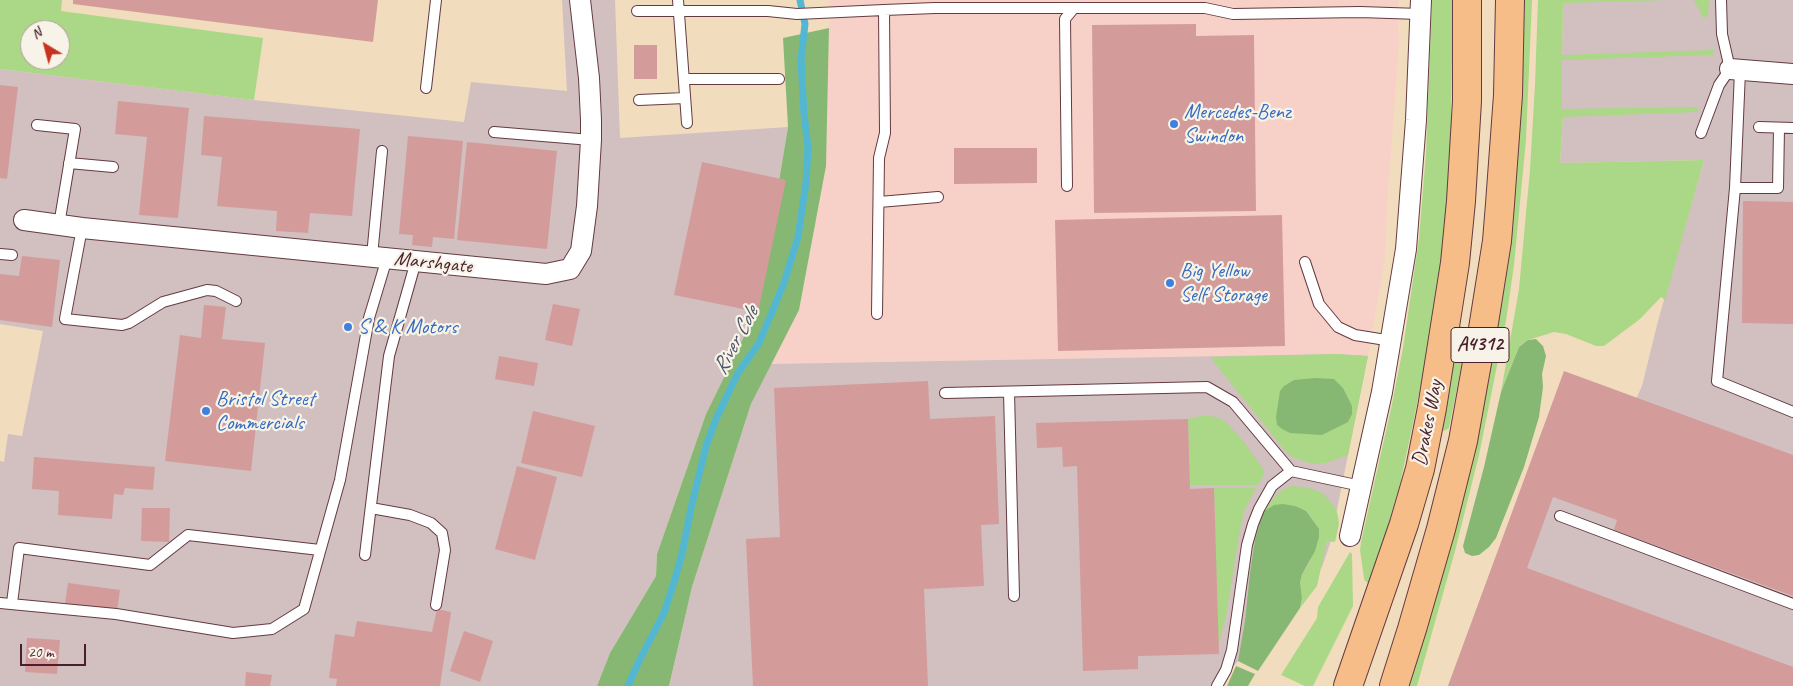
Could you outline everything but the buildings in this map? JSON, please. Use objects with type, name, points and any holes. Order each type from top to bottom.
[{"type":"main road","name":"Drakes Way","points":[[1348,686],[1404,524],[1420,469],[1434,399],[1455,264],[1461,201],[1466,101],[1467,0]]},
{"type":"main road","name":"Drakes Way","points":[[1394,686],[1427,579],[1458,459],[1487,306],[1497,241],[1503,169],[1510,0]]},
{"type":"street","name":"Marshgate","points":[[24,220],[82,228],[546,274],[570,268],[581,251],[587,206],[591,120],[580,0]]},
{"type":"street","points":[[1350,536],[1392,341],[1406,249],[1416,120],[1421,7]]},
{"type":"street","points":[[1735,70],[1793,74]]},
{"type":"lane","points":[[426,88],[436,0]]},
{"type":"lane","points":[[678,0],[687,123]]},
{"type":"lane","points":[[1721,0],[1722,34],[1735,70],[1735,188],[1717,381],[1793,412]]},
{"type":"lane","points":[[637,11],[768,11],[797,14],[935,8],[1205,8],[1232,14],[1360,12],[1421,7]]},
{"type":"lane","points":[[1067,186],[1065,19],[1074,8]]},
{"type":"lane","points":[[877,314],[879,158],[885,133],[884,10]]},
{"type":"lane","points":[[1701,133],[1719,85],[1735,70]]},
{"type":"lane","points":[[684,79],[779,79]]},
{"type":"lane","points":[[639,100],[685,98]]},
{"type":"lane","points":[[37,125],[75,129],[59,225]]},
{"type":"lane","points":[[1758,127],[1793,128]]},
{"type":"lane","points":[[1735,188],[1778,188],[1779,128]]},
{"type":"lane","points":[[494,132],[590,140]]},
{"type":"lane","points":[[0,603],[116,614],[233,632],[272,628],[304,609],[340,480],[379,257],[382,151]]},
{"type":"lane","points":[[69,163],[113,167]]},
{"type":"lane","points":[[879,202],[938,197]]},
{"type":"lane","points":[[82,228],[65,319],[122,325],[129,323],[164,302],[207,290],[236,301]]},
{"type":"lane","points":[[0,254],[12,255]]},
{"type":"lane","points":[[365,555],[389,356],[416,261]]},
{"type":"lane","points":[[1305,262],[1319,304],[1338,327],[1355,335],[1392,341]]},
{"type":"lane","points":[[945,393],[1207,386],[1233,402],[1291,471],[1361,486]]},
{"type":"lane","points":[[1009,392],[1014,596]]},
{"type":"lane","points":[[1217,686],[1226,670],[1232,650],[1247,545],[1253,524],[1272,486],[1291,471]]},
{"type":"lane","points":[[371,508],[410,515],[431,523],[442,533],[445,550],[436,605]]},
{"type":"lane","points":[[1560,516],[1793,604]]},
{"type":"lane","points":[[12,603],[19,548],[150,565],[188,535],[320,550]]},
{"type":"shaded area","points":[[562,0],[615,0],[620,138],[788,127],[758,308],[706,414],[657,554],[656,576],[610,653],[597,686],[0,686],[0,461],[4,462],[8,434],[22,436],[43,331],[0,324],[0,69],[254,100],[464,122],[471,82],[567,91]]},
{"type":"shaded area","points":[[830,0],[1398,0],[1399,42],[1385,259],[1368,356],[1337,354],[771,364],[799,310],[826,166]]},
{"type":"shaded area","points":[[1573,0],[1793,0],[1793,686],[1448,686],[1496,556],[1637,397],[1642,386],[1658,321],[1704,160],[1560,163],[1563,117],[1561,109],[1563,3],[1573,2]]},
{"type":"shaded area","points":[[1337,354],[1368,356],[1330,544],[1322,567],[1216,686],[669,686],[692,587],[751,404],[771,364]]},
{"type":"green space","points":[[0,0],[62,0],[61,11],[263,38],[254,100],[0,69]]},
{"type":"green space","points":[[1432,0],[1453,0],[1450,174],[1446,231],[1425,364],[1412,428],[1400,484],[1371,585],[1364,578],[1360,550],[1403,348],[1419,239],[1426,153]]},
{"type":"green space","points":[[1521,0],[1532,0],[1526,140],[1514,265],[1506,321],[1479,455],[1455,551],[1417,686],[1409,686],[1429,606]]},
{"type":"green space","points":[[1538,0],[1669,0],[1563,3],[1562,55],[1714,50],[1713,55],[1562,60],[1562,109],[1698,107],[1698,112],[1563,117],[1560,163],[1704,160],[1665,300],[1661,297],[1640,319],[1604,346],[1596,346],[1566,334],[1554,332],[1528,340],[1519,347],[1501,392],[1519,289],[1530,170]]},
{"type":"green space","points":[[1694,0],[1709,0],[1708,17],[1703,17]]},
{"type":"green space","points":[[829,28],[826,166],[799,310],[751,404],[692,587],[669,686],[597,686],[610,653],[656,576],[657,554],[706,414],[758,308],[788,127],[783,38]]},
{"type":"green space","points":[[1461,326],[1468,332],[1449,428],[1444,431],[1441,429],[1457,328]]},
{"type":"green space","points":[[1536,339],[1543,346],[1546,356],[1542,374],[1543,387],[1539,417],[1524,467],[1496,538],[1479,555],[1472,556],[1465,553],[1463,546],[1501,392],[1519,347],[1528,340]]},
{"type":"green space","points":[[1337,354],[1368,356],[1348,455],[1326,463],[1314,464],[1292,457],[1286,452],[1210,357]]},
{"type":"green space","points":[[1334,379],[1343,388],[1352,406],[1352,414],[1348,422],[1322,435],[1290,433],[1282,429],[1277,425],[1276,417],[1280,391],[1294,380]]},
{"type":"green space","points":[[1201,416],[1221,419],[1243,441],[1264,470],[1264,475],[1258,485],[1190,485],[1188,419]]},
{"type":"green space","points":[[1288,487],[1310,488],[1324,494],[1336,509],[1339,524],[1335,542],[1327,541],[1317,586],[1300,608],[1302,598],[1300,582],[1302,574],[1309,564],[1319,529],[1306,511],[1263,512],[1277,494]]},
{"type":"green space","points":[[1214,488],[1256,488],[1245,509],[1240,529],[1226,616],[1218,647]]},
{"type":"green space","points":[[1274,505],[1295,506],[1306,511],[1319,529],[1319,537],[1315,551],[1302,574],[1300,582],[1302,598],[1300,608],[1258,671],[1238,661],[1245,621],[1250,573],[1255,540],[1263,512]]},
{"type":"green space","points":[[1350,552],[1352,554],[1353,606],[1313,686],[1305,686],[1281,675],[1317,618],[1318,607]]},
{"type":"green space","points":[[1236,666],[1255,674],[1248,686],[1227,686]]},
{"type":"waterway","name":"River Cole","points":[[628,686],[664,613],[682,554],[706,446],[716,419],[738,373],[759,343],[784,283],[798,237],[806,183],[808,147],[801,60],[805,24],[800,0]]},
{"type":"place","name":"Mercedes-Benz Swindon","points":[[1174,124]]},
{"type":"place","name":"Big Yellow Self Storage","points":[[1170,283]]},
{"type":"place","name":"S & K Motors","points":[[348,327]]},
{"type":"place","name":"Bristol Street Commercials","points":[[206,411]]}]
